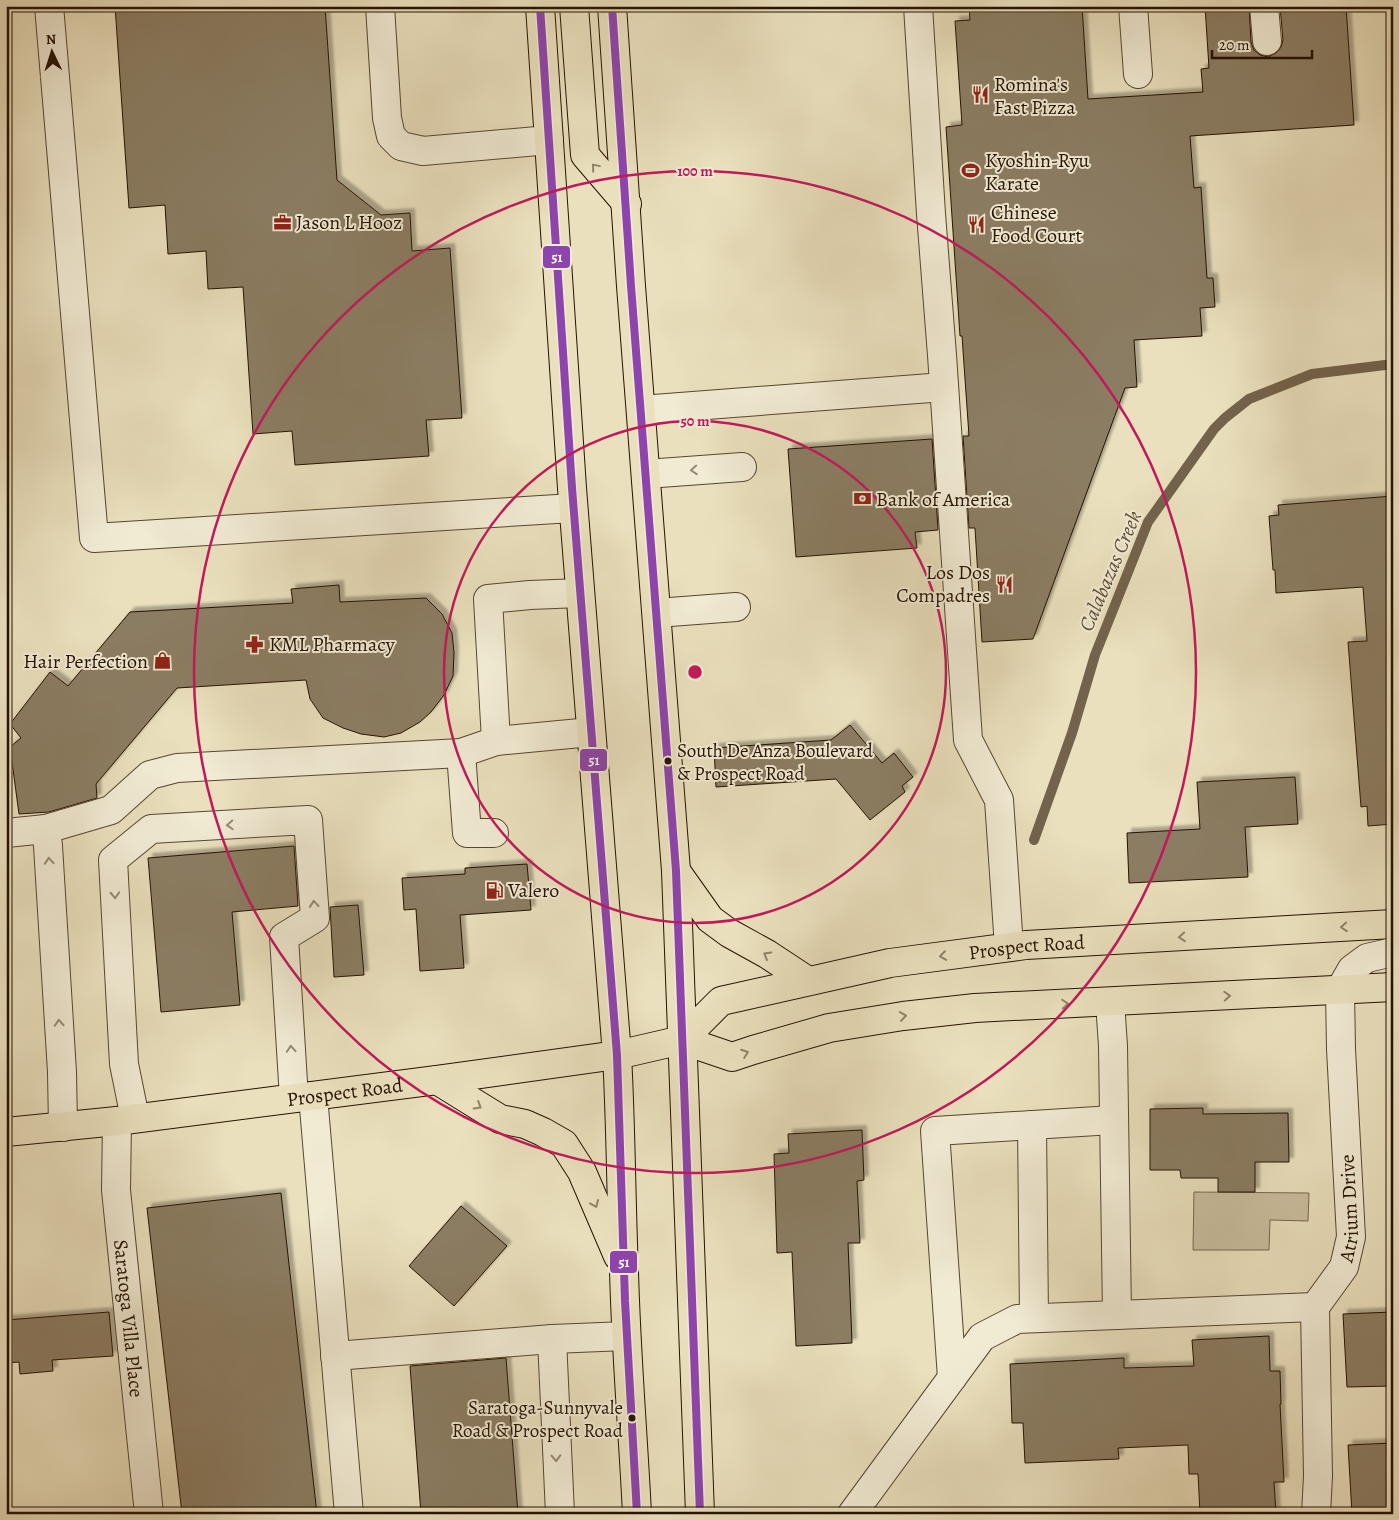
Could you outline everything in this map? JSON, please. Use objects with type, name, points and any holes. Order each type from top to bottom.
[{"type":"main road","points":[[540,6],[573,508],[617,1055],[621,1128],[626,1336],[633,1418],[637,1514]]},
{"type":"main road","points":[[574,6],[585,155],[626,204]]},
{"type":"main road","points":[[612,6],[676,871],[700,1514]]},
{"type":"main road","points":[[676,871],[710,919],[729,933],[767,954],[808,981]]},
{"type":"main road","name":"Prospect Road","points":[[6,1132],[304,1097],[617,1055],[682,1040],[721,1001],[890,963],[1010,947],[1393,924]]},
{"type":"main road","points":[[682,1040],[732,1058],[828,1028],[903,1016],[974,1008],[1393,987]]},
{"type":"main road","points":[[437,1080],[500,1119],[525,1124],[564,1144],[582,1172],[624,1270]]},
{"type":"street","points":[[49,6],[94,538],[573,508]]},
{"type":"street","points":[[380,6],[387,118],[391,136],[401,146],[423,151],[549,140]]},
{"type":"street","points":[[918,6],[968,740],[999,800],[1010,947]]},
{"type":"street","points":[[1133,6],[1138,74]]},
{"type":"street","points":[[1264,6],[1267,41]]},
{"type":"street","points":[[641,410],[944,387]]},
{"type":"street","points":[[646,474],[742,467]]},
{"type":"street","points":[[496,741],[488,599],[580,593]]},
{"type":"street","points":[[657,613],[736,607]]},
{"type":"street","points":[[6,833],[46,829],[111,810],[150,775],[177,768],[461,753],[496,741],[591,732]]},
{"type":"street","points":[[461,753],[467,834],[494,833]]},
{"type":"street","name":"Saratoga Villa Place","points":[[149,1514],[116,1190],[126,1119],[113,860],[151,829],[308,820],[315,918],[284,937],[304,1097]]},
{"type":"street","points":[[46,829],[62,1072],[63,1126]]},
{"type":"street","points":[[1340,990],[1352,969],[1367,958],[1393,952]]},
{"type":"street","name":"Atrium Drive","points":[[1315,1307],[1344,1267],[1351,1237],[1341,1049],[1340,990]]},
{"type":"street","points":[[1110,1002],[1117,1315]]},
{"type":"street","points":[[304,1097],[335,1356],[349,1514]]},
{"type":"street","points":[[952,1378],[935,1131],[1113,1120]]},
{"type":"street","points":[[1032,1125],[1034,1318]]},
{"type":"street","points":[[852,1514],[982,1336],[1017,1318],[1315,1307],[1318,1476],[1316,1514]]},
{"type":"street","points":[[335,1356],[552,1339],[626,1336]]},
{"type":"street","points":[[552,1339],[560,1514]]},
{"type":"shaded area","points":[[1194,1192],[1309,1193],[1308,1221],[1270,1220],[1269,1250],[1193,1250]]},
{"type":"building","points":[[115,6],[325,6],[337,180],[381,215],[410,213],[412,251],[450,248],[462,418],[426,420],[429,456],[295,465],[292,431],[253,434],[243,287],[208,289],[206,251],[168,254],[165,205],[129,208]]},
{"type":"building","points":[[969,6],[1082,6],[1088,99],[1203,92],[1201,69],[1209,68],[1205,6],[1249,6],[1251,42],[1254,50],[1260,55],[1268,57],[1276,53],[1281,47],[1283,40],[1280,6],[1346,6],[1354,125],[1190,136],[1194,188],[1201,187],[1207,278],[1213,278],[1215,307],[1200,308],[1202,336],[1134,340],[1137,387],[1125,388],[1033,639],[982,642],[975,528],[969,528],[963,436],[969,436],[962,336],[960,336],[946,127],[962,125],[955,21],[970,20]]},
{"type":"building","name":"Bank of America","points":[[932,439],[938,530],[915,532],[917,548],[796,557],[788,449]]},
{"type":"building","points":[[1393,496],[1393,824],[1368,826],[1367,806],[1361,807],[1348,642],[1367,641],[1363,587],[1276,593],[1269,516],[1279,515],[1278,505]]},
{"type":"building","points":[[339,585],[340,602],[426,598],[442,614],[452,633],[454,653],[453,676],[444,695],[431,712],[420,722],[401,733],[384,737],[361,734],[343,728],[323,718],[310,699],[306,680],[177,688],[96,784],[97,798],[49,812],[19,814],[10,747],[21,738],[10,724],[50,672],[68,686],[130,612],[293,603],[291,589]]},
{"type":"building","points":[[850,725],[882,763],[894,753],[913,777],[902,786],[905,792],[870,820],[836,779],[716,787],[714,748],[831,740]]},
{"type":"building","points":[[1295,777],[1298,824],[1245,827],[1248,877],[1129,883],[1127,833],[1200,829],[1197,782]]},
{"type":"building","points":[[294,846],[298,906],[232,912],[240,1005],[161,1012],[148,858]]},
{"type":"building","points":[[527,864],[531,910],[460,915],[464,968],[420,971],[416,909],[404,910],[402,878],[465,874],[465,868]]},
{"type":"building","points":[[358,905],[364,975],[334,977],[330,907]]},
{"type":"building","points":[[1203,1108],[1203,1114],[1288,1113],[1289,1162],[1255,1162],[1255,1192],[1218,1192],[1218,1178],[1181,1178],[1180,1170],[1150,1170],[1150,1109]]},
{"type":"building","points":[[862,1130],[864,1180],[857,1181],[860,1243],[848,1243],[852,1343],[796,1346],[792,1252],[777,1253],[774,1154],[789,1153],[788,1134]]},
{"type":"building","points":[[281,1193],[317,1514],[182,1514],[147,1208]]},
{"type":"building","points":[[461,1206],[507,1246],[454,1306],[409,1266]]},
{"type":"building","points":[[109,1312],[113,1356],[52,1360],[53,1371],[20,1374],[19,1362],[6,1363],[6,1320]]},
{"type":"building","points":[[1393,1312],[1393,1386],[1347,1387],[1343,1314]]},
{"type":"building","points":[[1269,1336],[1270,1371],[1280,1371],[1284,1482],[1274,1482],[1276,1514],[1200,1514],[1198,1474],[1189,1474],[1188,1445],[1118,1448],[1119,1459],[1025,1463],[1023,1423],[1012,1423],[1010,1364],[1124,1358],[1124,1368],[1194,1366],[1192,1340]]},
{"type":"building","points":[[506,1358],[518,1514],[421,1514],[410,1366]]},
{"type":"building","points":[[1393,1443],[1393,1514],[1352,1514],[1348,1445]]},
{"type":"waterway","name":"Calabazas Creek","points":[[1034,840],[1072,733],[1095,655],[1148,522],[1214,429],[1249,399],[1312,374],[1393,364]]},
{"type":"transit line","name":"51","points":[[540,6],[572,488],[617,1055],[625,1301],[637,1514]]},
{"type":"transit line","name":"51","points":[[612,6],[631,286],[676,871],[700,1514]]},
{"type":"place","name":"Romina's Fast Pizza","points":[[980,95]]},
{"type":"place","name":"Kyoshin-Ryu Karate","points":[[971,171]]},
{"type":"place","name":"Jason L Hooz","points":[[282,222]]},
{"type":"place","name":"Chinese Food Court","points":[[977,224]]},
{"type":"place","name":"Bank of America","points":[[862,499]]},
{"type":"place","name":"Los Dos Compadres","points":[[1004,584]]},
{"type":"place","name":"KML Pharmacy","points":[[255,644]]},
{"type":"place","name":"Hair Perfection","points":[[162,661]]},
{"type":"place","name":"South De Anza Boulevard & Prospect Road","points":[[668,761]]},
{"type":"place","name":"Valero","points":[[494,890]]},
{"type":"place","name":"Saratoga-Sunnyvale Road & Prospect Road","points":[[632,1418]]}]
